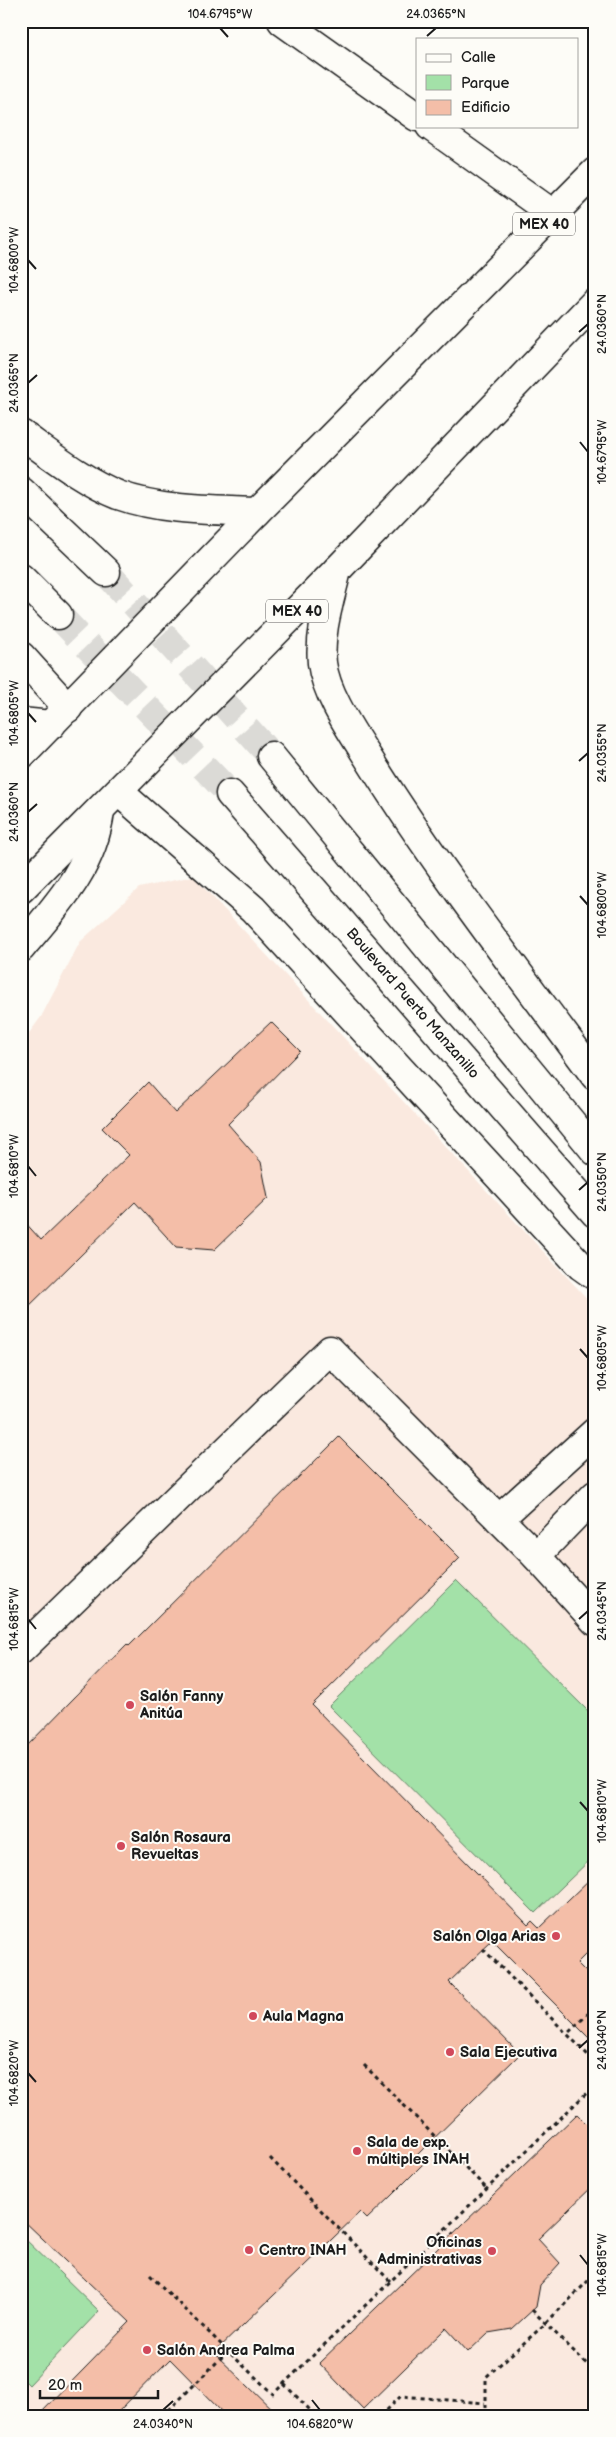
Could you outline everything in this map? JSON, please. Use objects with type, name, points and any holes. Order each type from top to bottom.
[{"type":"main road","points":[[282,21],[416,116]]},
{"type":"main road","points":[[433,128],[553,214]]},
{"type":"main road","name":"MEX 40","points":[[21,755],[257,512],[595,172]]},
{"type":"main road","name":"MEX 40","points":[[21,889],[337,570],[595,302]]},
{"type":"main road","points":[[21,434],[85,478],[118,494],[183,509],[257,512]]},
{"type":"main road","points":[[21,490],[106,572]]},
{"type":"main road","points":[[337,570],[322,638],[322,664],[328,686],[354,734],[418,836],[595,1076]]},
{"type":"main road","points":[[21,578],[58,615]]},
{"type":"main road","points":[[21,656],[60,716],[21,722]]},
{"type":"main road","points":[[271,756],[595,1151]]},
{"type":"main road","points":[[119,792],[253,908],[581,1266],[595,1276]]},
{"type":"main road","name":"Boulevard Puerto Manzanillo","points":[[230,794],[595,1213]]},
{"type":"main road","points":[[21,948],[66,893],[87,860],[97,834],[100,811]]},
{"type":"main road","points":[[21,1650],[330,1350],[536,1556],[595,1621]]},
{"type":"main road","points":[[499,1519],[567,1455],[595,1432]]},
{"type":"main road","points":[[536,1556],[595,1495]]},
{"type":"path","points":[[483,1949],[595,2062]]},
{"type":"path","points":[[567,2034],[595,2007]]},
{"type":"path","points":[[364,2065],[486,2188]]},
{"type":"path","points":[[150,2275],[273,2394],[486,2188],[595,2086]]},
{"type":"path","points":[[270,2158],[390,2281]]},
{"type":"path","points":[[446,2228],[453,2234]]},
{"type":"path","points":[[486,2416],[486,2378],[545,2324],[595,2274]]},
{"type":"path","points":[[532,2310],[595,2372]]},
{"type":"path","points":[[163,2416],[228,2350]]},
{"type":"path","points":[[284,2384],[316,2416]]},
{"type":"path","points":[[381,2416],[401,2396],[485,2403]]},
{"type":"shaded area","points":[[193,876],[595,1307],[595,2416],[21,2416],[21,1044],[41,1017],[80,942],[139,888]]},
{"type":"green space","points":[[456,1580],[595,1718],[595,1855],[535,1913],[329,1706]]},
{"type":"green space","points":[[21,2235],[99,2311],[29,2385],[21,2377]]},
{"type":"building","points":[[271,1022],[300,1051],[228,1124],[261,1162],[268,1198],[214,1250],[176,1247],[135,1202],[21,1314],[21,1218],[41,1240],[129,1155],[102,1128],[148,1082],[175,1113]]},
{"type":"building","points":[[339,1437],[460,1558],[312,1705],[528,1925],[532,1921],[539,1928],[595,1874],[595,1945],[577,1963],[595,1981],[595,2044],[492,1941],[449,1982],[520,2054],[417,2155],[425,2162],[391,2196],[367,2219],[360,2212],[214,2353],[279,2416],[226,2416],[170,2359],[114,2416],[38,2416],[130,2322],[21,2218],[21,1752],[127,1644],[129,1646]]},
{"type":"building","name":"Oficinas Administrativas","points":[[577,2114],[595,2132],[595,2184],[538,2239],[560,2263],[540,2285],[536,2307],[512,2329],[488,2333],[468,2352],[446,2328],[363,2409],[319,2363]]},
{"type":"tunnel","points":[[106,572],[271,756]]},
{"type":"tunnel","points":[[58,615],[230,794]]},
{"type":"place","name":"Salón Fanny Anitúa","points":[[130,1705]]},
{"type":"place","name":"Salón Rosaura Revueltas","points":[[121,1846]]},
{"type":"place","name":"Salón Olga Arias","points":[[556,1936]]},
{"type":"place","name":"Aula Magna","points":[[253,2016]]},
{"type":"place","name":"Sala Ejecutiva","points":[[450,2052]]},
{"type":"place","name":"Sala de exp. múltiples INAH","points":[[357,2151]]},
{"type":"place","name":"Centro INAH","points":[[249,2250]]},
{"type":"place","name":"Oficinas Administrativas","points":[[492,2251]]},
{"type":"place","name":"Salón Andrea Palma","points":[[147,2350]]}]
